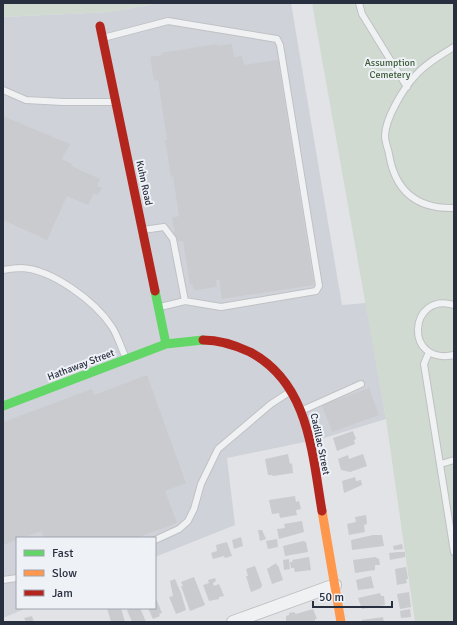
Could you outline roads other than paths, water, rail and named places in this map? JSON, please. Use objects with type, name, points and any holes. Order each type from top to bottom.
[{"type":"street","name":"Kuhn Road","points":[[100,26],[166,344]]},
{"type":"street","name":"Cadillac Street","points":[[166,344],[190,340],[212,340],[234,345],[261,358],[283,378],[292,390],[301,410],[311,448],[341,622]]},
{"type":"street","name":"Hathaway Street","points":[[3,406],[166,344]]},
{"type":"street","points":[[233,622],[335,585]]},
{"type":"lane","points":[[358,3],[362,14],[407,87]]},
{"type":"lane","points":[[102,38],[168,21],[277,40],[280,45],[319,286],[316,291],[221,307],[185,301],[159,307]]},
{"type":"lane","points":[[454,47],[415,75],[391,115],[385,135],[395,179],[409,194],[422,204],[438,209],[454,208]]},
{"type":"lane","points":[[3,90],[26,100],[116,102]]},
{"type":"lane","points":[[143,230],[164,227],[173,239],[185,301]]},
{"type":"lane","points":[[3,270],[22,268],[47,275],[77,291],[92,303],[112,328],[126,360]]},
{"type":"lane","points":[[454,305],[440,303],[433,305],[421,316],[417,332],[419,340],[429,352],[445,357],[454,355]]},
{"type":"lane","points":[[429,352],[424,364],[454,552]]},
{"type":"lane","points":[[301,410],[361,384]]},
{"type":"lane","points":[[156,540],[179,529],[188,521],[194,509],[201,484],[218,449],[271,404],[292,390]]},
{"type":"lane","points":[[441,464],[454,460]]},
{"type":"lane","points":[[3,580],[16,578]]},
{"type":"park label","name":"Assumption Cemetery","points":[[390,68]]}]
